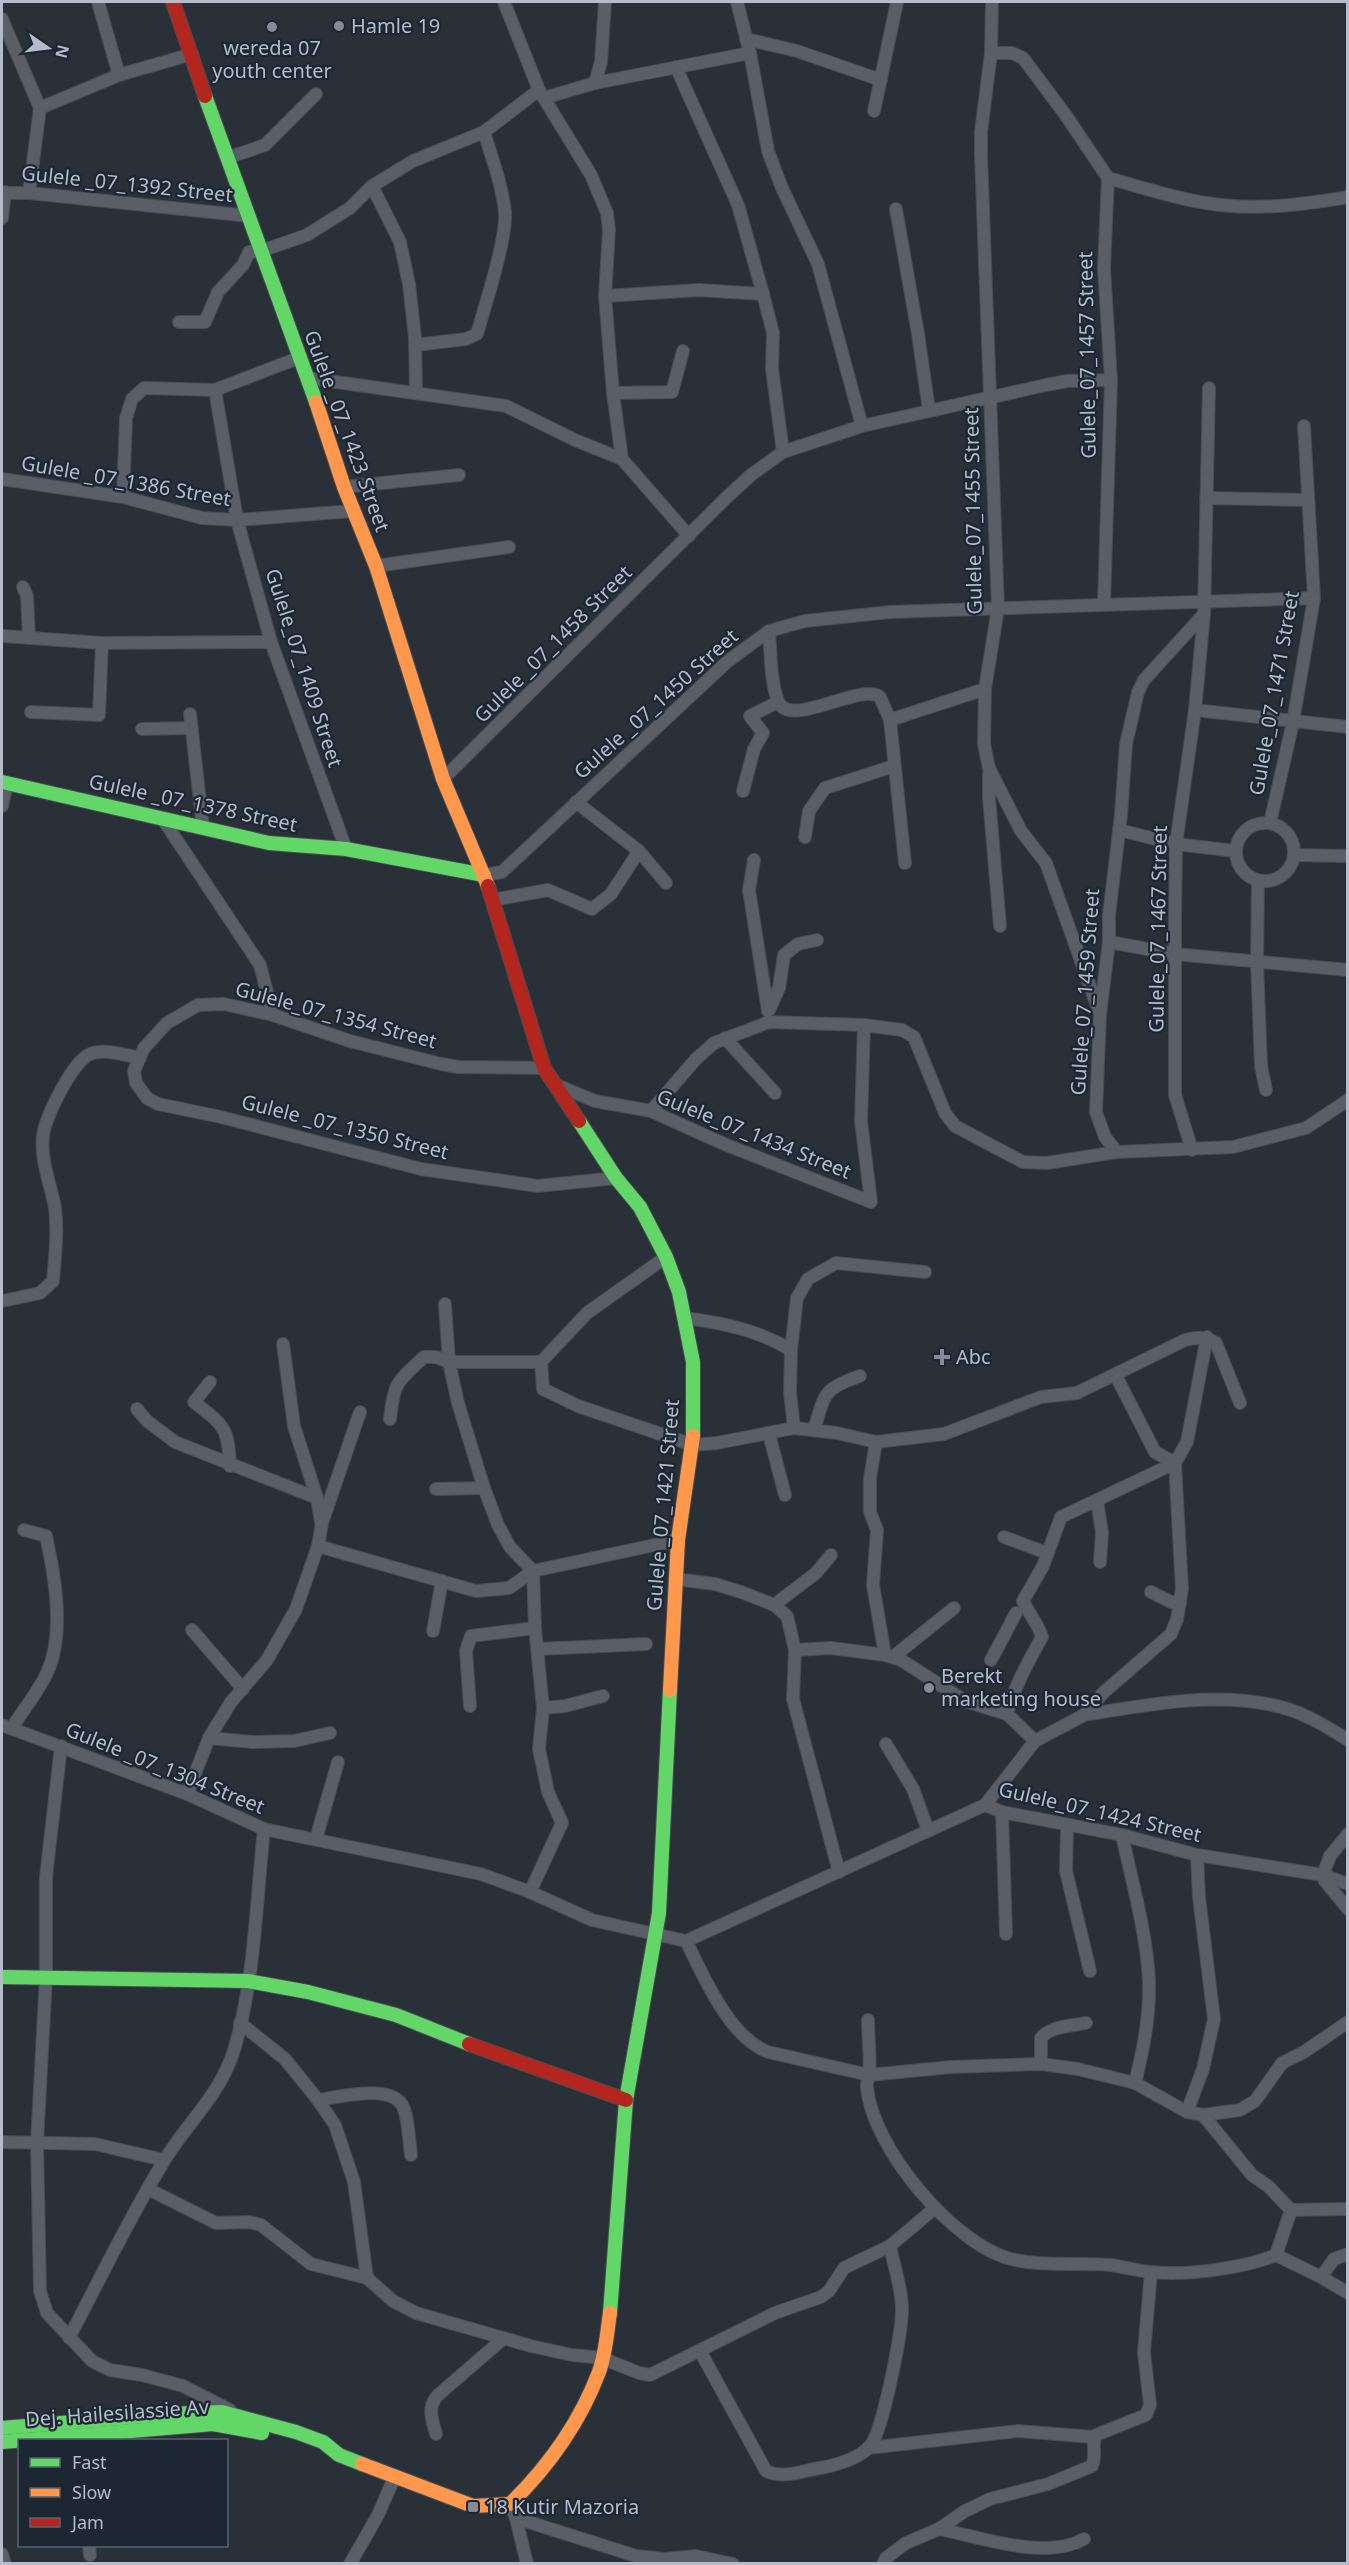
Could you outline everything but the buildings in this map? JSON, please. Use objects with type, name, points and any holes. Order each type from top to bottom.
[{"type":"main road","name":"Gulele _07_1423 Street","points":[[172,2],[301,357],[352,511],[376,566],[443,779],[484,874]]},
{"type":"main road","name":"Gulele _07_1378 Street","points":[[4,783],[269,843],[346,849],[484,874]]},
{"type":"main road","name":"Gulele _07_1421 Street","points":[[484,874],[544,1068],[616,1178],[640,1207],[666,1257],[685,1318],[693,1362],[693,1445],[678,1540],[675,1579],[659,1912],[626,2100],[611,2304],[600,2370],[589,2395],[553,2457],[535,2480],[510,2504]]},
{"type":"main road","points":[[2,1977],[248,1981],[308,1992],[396,2015],[626,2100]]},
{"type":"main road","points":[[2,2428],[222,2412],[323,2442],[339,2455],[473,2506],[510,2504]]},
{"type":"main road","name":"Dej. Hailesilassie Av","points":[[59,2439],[213,2424],[259,2432],[321,2452],[339,2455]]},
{"type":"main road","name":"Dej. Hailesilassie Av","points":[[2,2442],[18,2441]]},
{"type":"street","points":[[98,2],[119,75]]},
{"type":"street","points":[[504,2],[542,94],[591,175],[607,213],[609,230],[605,296],[613,393],[622,459]]},
{"type":"street","points":[[595,83],[601,62],[606,2]]},
{"type":"street","points":[[736,2],[750,53],[768,151],[782,188],[818,264],[862,426]]},
{"type":"street","points":[[874,111],[897,2]]},
{"type":"street","name":"Gulele_07_1455 Street","points":[[992,2],[991,53],[981,132],[998,608],[985,689],[984,744],[988,768],[1021,831],[1046,863],[1100,1014]]},
{"type":"street","points":[[2,19],[40,108],[29,193]]},
{"type":"street","points":[[746,39],[797,51],[881,80]]},
{"type":"street","points":[[179,322],[205,322],[218,292],[243,265],[249,252],[261,251],[307,235],[350,208],[372,186],[413,161],[484,132],[542,94],[750,53]]},
{"type":"street","points":[[991,53],[1012,53],[1023,58],[1067,117],[1108,178],[1205,203],[1229,206],[1291,206],[1347,197]]},
{"type":"street","points":[[40,108],[119,75],[192,54]]},
{"type":"street","points":[[676,67],[738,205],[763,294],[773,333],[772,369],[783,452]]},
{"type":"street","points":[[227,158],[265,145],[316,94]]},
{"type":"street","points":[[415,345],[466,339],[477,334],[503,235],[505,215],[501,189],[484,132]]},
{"type":"street","name":"Gulele_07_1457 Street","points":[[1104,604],[1111,380],[1104,268],[1108,178]]},
{"type":"street","points":[[372,186],[400,242],[409,284],[415,345],[416,391]]},
{"type":"street","points":[[2,218],[3,193]]},
{"type":"street","name":"Gulele _07_1392 Street","points":[[3,193],[29,193],[249,216]]},
{"type":"street","points":[[896,208],[929,410]]},
{"type":"street","points":[[605,296],[699,290],[763,294]]},
{"type":"street","points":[[613,393],[672,392],[683,351]]},
{"type":"street","points":[[123,497],[126,418],[132,399],[144,388],[215,390],[301,357]]},
{"type":"street","points":[[308,378],[416,391],[506,406],[575,440],[622,459],[689,536]]},
{"type":"street","name":"Gulele _07_1458 Street","points":[[443,779],[751,475],[783,452],[862,426],[990,396],[1067,381],[1111,380]]},
{"type":"street","name":"Gulele_07_1467 Street","points":[[1192,1149],[1175,1095],[1176,844],[1195,710],[1204,614],[1209,388]]},
{"type":"street","name":"Gulele_07_1409 Street","points":[[215,390],[237,520],[271,642],[346,849]]},
{"type":"street","name":"Gulele_07_1471 Street","points":[[1270,823],[1293,722],[1314,598],[1304,426]]},
{"type":"street","points":[[344,488],[459,476]]},
{"type":"street","name":"Gulele _07_1386 Street","points":[[2,480],[123,497],[202,518],[237,520],[352,511]]},
{"type":"street","points":[[1206,498],[1308,500]]},
{"type":"street","points":[[376,566],[509,547]]},
{"type":"street","points":[[23,586],[27,596],[29,638]]},
{"type":"street","name":"Gulele _07_1450 Street","points":[[484,874],[502,872],[728,661],[769,631],[805,621],[880,613],[1314,598]]},
{"type":"street","name":"Gulele_07_1459 Street","points":[[1117,1152],[1105,1137],[1096,1113],[1100,1014],[1109,942],[1109,915],[1126,744],[1138,692],[1144,680],[1204,614]]},
{"type":"street","points":[[769,631],[778,702],[789,710],[803,710],[869,693],[880,697],[890,720],[905,863]]},
{"type":"street","points":[[2,636],[102,643],[271,642]]},
{"type":"street","points":[[31,712],[99,715],[102,643]]},
{"type":"street","points":[[890,720],[985,689]]},
{"type":"street","points":[[743,791],[754,749],[763,733],[750,716],[778,702]]},
{"type":"street","points":[[1195,710],[1347,727]]},
{"type":"street","points":[[190,714],[203,828]]},
{"type":"street","points":[[142,729],[192,728]]},
{"type":"street","points":[[805,837],[809,811],[825,788],[894,766]]},
{"type":"street","points":[[988,768],[988,798],[1000,926]]},
{"type":"street","points":[[2,806],[4,783]]},
{"type":"street","points":[[576,802],[639,851],[666,883]]},
{"type":"street","points":[[162,818],[260,965],[273,1015]]},
{"type":"street","points":[[1270,823],[1287,832],[1292,840],[1294,855],[1291,867],[1285,874],[1268,882],[1258,881],[1242,870],[1235,851],[1243,833],[1251,826],[1270,823]]},
{"type":"street","points":[[1119,830],[1176,844],[1235,851]]},
{"type":"street","points":[[492,900],[548,890],[592,909],[611,894],[639,851]]},
{"type":"street","points":[[1294,855],[1347,856]]},
{"type":"street","points":[[754,860],[749,890],[769,1016]]},
{"type":"street","points":[[1258,881],[1257,962],[1261,1066],[1266,1090]]},
{"type":"street","points":[[769,1016],[780,988],[784,955],[798,944],[817,940]]},
{"type":"street","points":[[1109,942],[1175,954],[1347,970]]},
{"type":"street","name":"Gulele_07_1354 Street","points":[[140,1058],[144,1048],[167,1023],[198,1005],[224,1004],[273,1015],[350,1041],[441,1064],[458,1067],[544,1068]]},
{"type":"street","points":[[651,1111],[696,1059],[714,1043],[769,1016],[902,1030],[914,1037],[945,1113],[955,1126],[1002,1153],[1023,1162],[1047,1163],[1117,1152],[1233,1147],[1306,1128],[1347,1100]]},
{"type":"street","name":"Gulele_07_1434 Street","points":[[554,1084],[595,1101],[651,1111],[724,1144],[871,1202],[861,1121],[864,1025]]},
{"type":"street","points":[[725,1038],[775,1093]]},
{"type":"street","points":[[2,1301],[40,1293],[53,1281],[56,1246],[55,1210],[44,1159],[43,1135],[65,1083],[78,1062],[89,1054],[104,1051],[140,1058]]},
{"type":"street","name":"Gulele _07_1350 Street","points":[[140,1058],[134,1071],[136,1083],[147,1098],[158,1104],[221,1117],[349,1152],[422,1169],[538,1186],[616,1178]]},
{"type":"street","points":[[666,1257],[587,1313],[541,1362],[540,1380],[543,1389],[578,1406],[693,1445],[717,1443],[794,1428],[876,1442],[944,1434],[971,1426],[1041,1397],[1077,1393],[1116,1376],[1185,1340],[1207,1337],[1216,1343],[1240,1404]]},
{"type":"street","points":[[794,1428],[790,1392],[791,1350],[797,1298],[808,1280],[836,1263],[925,1272]]},
{"type":"street","points":[[445,1304],[449,1362],[458,1403],[484,1488],[498,1526],[510,1547],[533,1571],[535,1628],[543,1708],[539,1749],[544,1776],[562,1823],[530,1892]]},
{"type":"street","points":[[685,1318],[730,1324],[773,1339],[791,1350]]},
{"type":"street","points":[[1084,1715],[1103,1693],[1171,1634],[1177,1619],[1182,1589],[1175,1463],[1186,1442],[1207,1337]]},
{"type":"street","points":[[283,1344],[294,1426],[317,1498],[322,1523]]},
{"type":"street","points":[[390,1419],[392,1398],[398,1380],[424,1358],[436,1358],[449,1362],[541,1362]]},
{"type":"street","points":[[814,1431],[825,1394],[838,1384],[860,1376]]},
{"type":"street","points":[[1116,1376],[1155,1452],[1175,1463]]},
{"type":"street","points":[[210,1382],[194,1402],[218,1422],[228,1437],[230,1466]]},
{"type":"street","points":[[137,1409],[147,1421],[175,1442],[230,1466],[260,1475],[317,1498]]},
{"type":"street","points":[[187,1794],[209,1738],[231,1702],[276,1647],[296,1609],[318,1546],[322,1523],[360,1412]]},
{"type":"street","points":[[769,1434],[784,1495]]},
{"type":"street","points":[[876,1442],[870,1478],[870,1512],[877,1530],[873,1585],[889,1656]]},
{"type":"street","points":[[1008,1714],[1014,1692],[1033,1650],[1042,1637],[1040,1628],[1030,1618],[1023,1601],[1043,1566],[1061,1517],[1175,1463]]},
{"type":"street","points":[[436,1489],[484,1488]]},
{"type":"street","points":[[1097,1501],[1102,1532],[1100,1562]]},
{"type":"street","points":[[7,1726],[48,1672],[57,1632],[56,1583],[46,1536],[24,1530]]},
{"type":"street","points":[[1004,1537],[1047,1553]]},
{"type":"street","points":[[318,1546],[476,1591],[509,1588],[533,1571],[678,1540]]},
{"type":"street","points":[[774,1605],[816,1573],[831,1555]]},
{"type":"street","points":[[675,1579],[715,1584],[774,1605],[787,1616],[795,1650],[793,1699],[839,1872]]},
{"type":"street","points":[[433,1631],[442,1581]]},
{"type":"street","points":[[1151,1592],[1171,1602],[1180,1603]]},
{"type":"street","points":[[889,1656],[954,1608]]},
{"type":"street","points":[[991,1660],[1011,1612],[1030,1618]]},
{"type":"street","points":[[470,1706],[466,1651],[471,1636],[535,1628]]},
{"type":"street","points":[[192,1630],[243,1689]]},
{"type":"street","points":[[538,1649],[646,1644]]},
{"type":"street","points":[[795,1650],[831,1648],[902,1660],[965,1701],[1008,1714],[1035,1741]]},
{"type":"street","points":[[543,1708],[566,1706],[603,1696]]},
{"type":"street","points":[[985,1805],[1035,1741],[1084,1715],[1158,1703],[1230,1699],[1274,1705],[1315,1720],[1347,1740]]},
{"type":"street","name":"Gulele _07_1304 Street","points":[[7,1726],[187,1794],[264,1829],[481,1874],[530,1892],[592,1920],[654,1935]]},
{"type":"street","points":[[209,1738],[252,1742],[294,1741],[330,1732]]},
{"type":"street","points":[[886,1744],[914,1789],[928,1830]]},
{"type":"street","points":[[61,1746],[46,1877],[46,1977],[37,2143],[40,2291],[48,2313],[86,2356],[100,2366],[183,2386],[241,2416]]},
{"type":"street","points":[[316,1839],[338,1762]]},
{"type":"street","name":"Gulele_07_1424 Street","points":[[686,1941],[985,1805],[1002,1812],[1067,1827],[1122,1836],[1197,1855],[1323,1875],[1347,1884]]},
{"type":"street","points":[[1002,1812],[1006,1934]]},
{"type":"street","points":[[1067,1827],[1066,1871],[1090,1971]]},
{"type":"street","points":[[69,2338],[164,2160],[206,2105],[221,2080],[234,2051],[248,1981],[264,1829]]},
{"type":"street","points":[[1347,1834],[1330,1856],[1323,1875],[1347,1909]]},
{"type":"street","points":[[1122,1836],[1138,1909],[1149,1981],[1147,2025],[1135,2083]]},
{"type":"street","points":[[1187,2112],[1206,2058],[1214,2019],[1199,1897],[1197,1855]]},
{"type":"street","points":[[654,1935],[686,1941],[710,1990],[753,2046],[768,2052],[869,2075],[951,2067],[1041,2064],[1078,2069],[1135,2083],[1187,2112],[1203,2115],[1240,2110],[1255,2101],[1282,2063],[1304,2052],[1347,2022]]},
{"type":"street","points":[[868,2020],[867,2089],[871,2106],[886,2142],[934,2208],[980,2246],[1009,2258],[1049,2265],[1113,2265],[1151,2272],[1196,2271],[1263,2260],[1276,2254],[1291,2210]]},
{"type":"street","points":[[240,2023],[285,2059],[318,2100],[334,2125],[354,2182],[367,2277]]},
{"type":"street","points":[[1041,2064],[1043,2034],[1086,2023]]},
{"type":"street","points":[[318,2100],[388,2093],[404,2108],[411,2155]]},
{"type":"street","points":[[1203,2115],[1252,2175],[1268,2186],[1291,2210],[1347,2209]]},
{"type":"street","points":[[2,2142],[95,2144],[164,2160]]},
{"type":"street","points":[[148,2189],[216,2223],[250,2222],[261,2225],[311,2264],[367,2277],[393,2301],[407,2309],[504,2338],[572,2355],[602,2358],[650,2375],[775,2313],[821,2296],[829,2291],[843,2268],[890,2246],[934,2208]]},
{"type":"street","points":[[868,2448],[877,2435],[901,2330],[902,2306],[890,2246]]},
{"type":"street","points":[[1276,2254],[1347,2293]]},
{"type":"street","points":[[1321,2277],[1334,2259],[1347,2254]]},
{"type":"street","points":[[700,2351],[766,2471],[782,2475],[839,2464],[868,2448],[1018,2431],[1094,2437],[1140,2418],[1149,2411],[1144,2352],[1151,2272]]},
{"type":"street","points":[[436,2434],[430,2411],[431,2404],[437,2396],[504,2338]]},
{"type":"street","points":[[883,2564],[886,2558],[906,2543],[939,2529],[965,2511],[990,2499],[1048,2484],[1092,2466],[1096,2453],[1094,2437]]},
{"type":"street","points":[[350,2564],[378,2515],[395,2476]]},
{"type":"street","points":[[510,2504],[516,2518],[527,2564]]},
{"type":"street","points":[[516,2518],[636,2556],[665,2559],[696,2556],[733,2564]]},
{"type":"street","points":[[939,2529],[1028,2547],[1064,2547],[1074,2545],[1084,2539]]},
{"type":"street","points":[[2,2554],[5,2564]]},
{"type":"traffic: fast","points":[[205,96],[316,402]]},
{"type":"traffic: fast","points":[[2,782],[269,843],[346,849],[484,875]]},
{"type":"traffic: fast","points":[[579,1121],[616,1178],[640,1207],[666,1257],[679,1292],[693,1362],[693,1436]]},
{"type":"traffic: fast","points":[[610,2313],[626,2100],[659,1913],[670,1690]]},
{"type":"traffic: fast","points":[[2,1977],[248,1981],[308,1992],[396,2015],[469,2044]]},
{"type":"traffic: fast","points":[[2,2428],[169,2414],[222,2412],[296,2432],[323,2442],[339,2455],[362,2464]]},
{"type":"traffic: fast","points":[[37,2439],[213,2424],[262,2433]]},
{"type":"traffic: fast","points":[[2,2442],[18,2441]]},
{"type":"traffic: slow","points":[[316,402],[344,487],[376,566],[443,779],[488,886]]},
{"type":"traffic: slow","points":[[670,1690],[678,1540],[693,1436]]},
{"type":"traffic: slow","points":[[362,2464],[473,2506],[510,2504],[550,2459],[582,2409],[601,2365],[610,2313]]},
{"type":"traffic: jam","points":[[173,2],[205,96]]},
{"type":"traffic: jam","points":[[488,886],[544,1068],[579,1121]]},
{"type":"traffic: jam","points":[[469,2044],[626,2100]]},
{"type":"place","name":"Hamle 19","points":[[339,26]]},
{"type":"place","name":"wereda 07 youth center","points":[[272,27]]},
{"type":"place","name":"Abc","points":[[942,1357]]},
{"type":"place","name":"Berekt marketing house","points":[[929,1688]]},
{"type":"place","name":"18 Kutir Mazoria","points":[[473,2507]]}]
